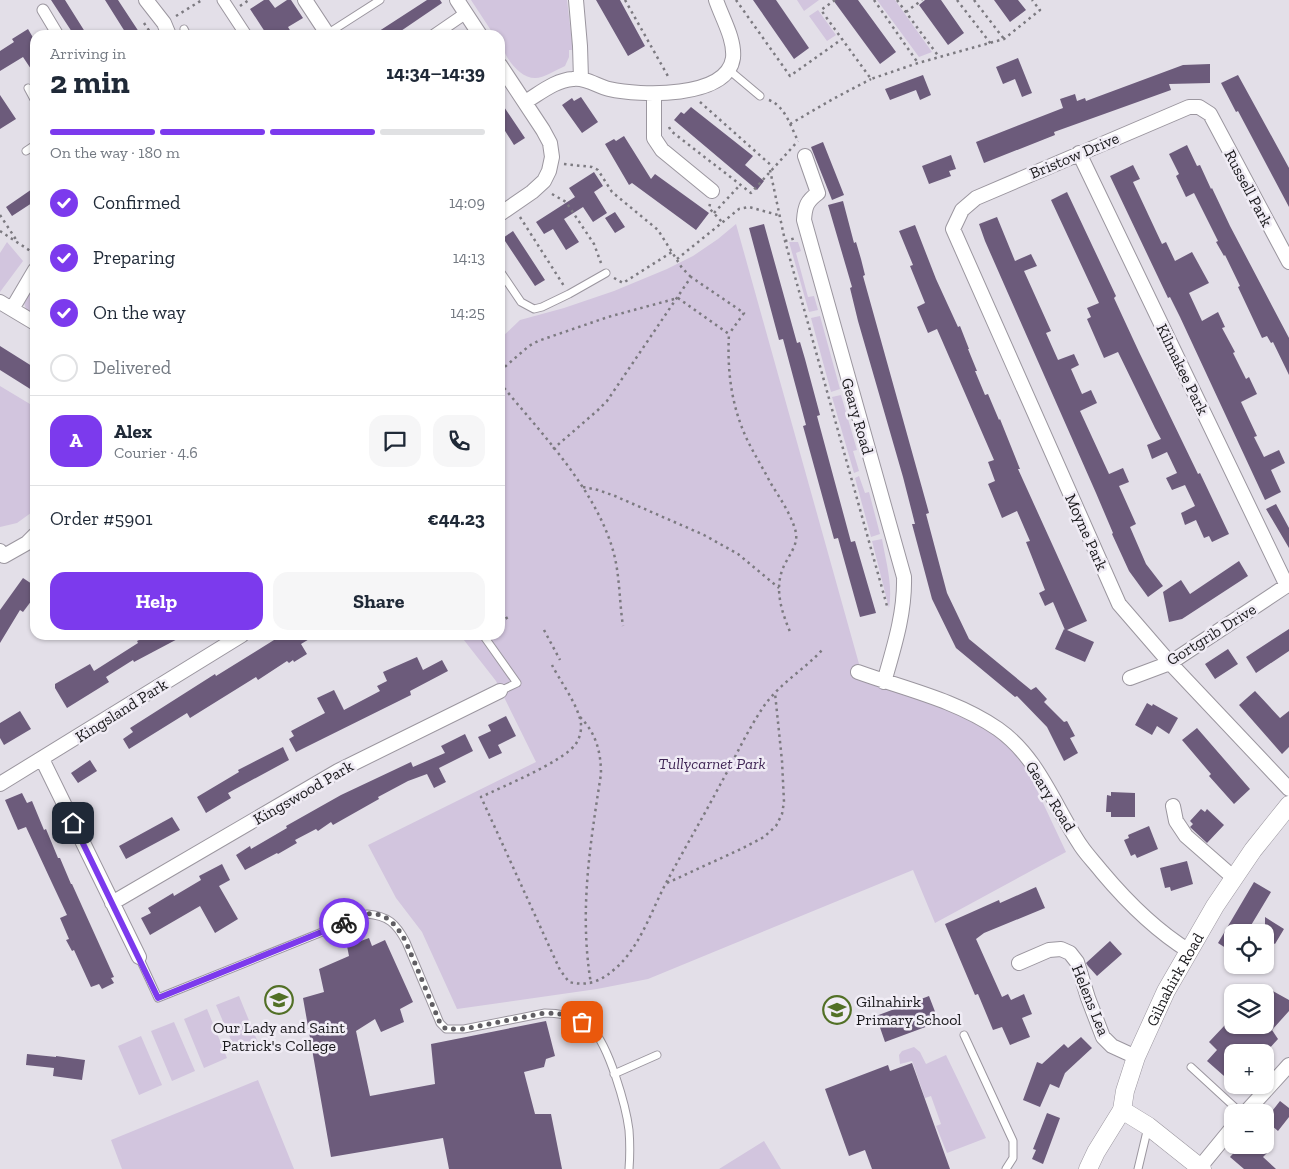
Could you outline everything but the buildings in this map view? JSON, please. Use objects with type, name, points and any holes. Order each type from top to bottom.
[{"type":"street","points":[[146,0],[166,29]]},
{"type":"street","points":[[223,0],[243,30]]},
{"type":"street","points":[[305,0],[325,30]]},
{"type":"street","points":[[457,0],[477,30]]},
{"type":"street","points":[[576,0],[581,79]]},
{"type":"street","points":[[525,102],[555,84],[572,78],[581,79],[610,89],[654,94],[691,89],[725,75],[733,58],[730,34],[716,0]]},
{"type":"street","points":[[43,10],[55,30]]},
{"type":"street","points":[[441,30],[466,13]]},
{"type":"street","points":[[505,72],[550,143],[552,157],[544,181],[540,186],[505,210]]},
{"type":"street","points":[[654,94],[654,138],[662,150],[712,191]]},
{"type":"street","name":"Bristow Drive","points":[[953,230],[962,210],[976,198],[1189,107],[1199,107],[1210,114]]},
{"type":"street","name":"Russell Park","points":[[1210,114],[1289,262]]},
{"type":"street","name":"Kilmakee Park","points":[[1080,153],[1288,585]]},
{"type":"street","name":"Geary Road","points":[[805,156],[818,193],[808,200],[804,207],[804,220],[904,577],[904,594],[898,630],[884,682]]},
{"type":"street","name":"Moyne Park","points":[[953,230],[1119,604],[1170,663],[1289,789]]},
{"type":"street","points":[[30,276],[6,305],[30,320]]},
{"type":"street","points":[[1,557],[30,539]]},
{"type":"street","name":"Gortgrib Drive","points":[[1130,678],[1170,663],[1288,585]]},
{"type":"street","name":"Kingsland Park","points":[[0,784],[234,640]]},
{"type":"street","name":"Geary Road","points":[[858,672],[944,700],[998,729],[1034,765],[1081,846],[1127,902],[1153,926],[1189,951]]},
{"type":"street","name":"Kingswood Park","points":[[112,903],[338,771],[500,691]]},
{"type":"street","points":[[42,759],[138,957]]},
{"type":"street","name":"Gilnahirk Road","points":[[1088,1169],[1096,1152],[1122,1110],[1125,1091],[1136,1057],[1166,991],[1234,878],[1289,805]]},
{"type":"street","points":[[1173,806],[1176,821],[1186,836],[1234,878]]},
{"type":"street","name":"Helens Lea","points":[[1018,963],[1049,950],[1061,949],[1070,953],[1077,962],[1103,1037],[1112,1046],[1136,1057]]},
{"type":"street","points":[[1253,1104],[1289,1065]]},
{"type":"street","points":[[1122,1110],[1148,1126],[1201,1168],[1224,1138]]},
{"type":"lane","points":[[334,30],[380,0]]},
{"type":"lane","points":[[725,75],[760,96]]},
{"type":"lane","points":[[28,88],[30,92]]},
{"type":"lane","points":[[26,150],[30,148]]},
{"type":"lane","points":[[505,278],[521,302],[534,309],[569,294],[606,273]]},
{"type":"lane","points":[[487,640],[517,683],[500,691]]},
{"type":"lane","points":[[138,957],[158,998],[367,914],[379,915],[390,920],[400,930],[440,1023],[446,1029],[464,1029],[545,1013],[558,1013],[571,1016],[593,1030],[602,1044],[624,1105],[629,1128],[629,1169]]},
{"type":"lane","points":[[964,1035],[1013,1141],[1013,1158],[1006,1169]]},
{"type":"lane","points":[[614,1074],[657,1055]]},
{"type":"lane","points":[[1191,1068],[1231,1104]]},
{"type":"lane","points":[[1138,1169],[1148,1126]]},
{"type":"path","points":[[166,29],[202,0]]},
{"type":"path","points":[[625,0],[670,76],[669,93]]},
{"type":"path","points":[[736,0],[790,76],[842,39]]},
{"type":"path","points":[[835,0],[821,10],[871,79]]},
{"type":"path","points":[[874,0],[918,63]]},
{"type":"path","points":[[897,0],[939,57]]},
{"type":"path","points":[[906,12],[922,0]]},
{"type":"path","points":[[957,0],[991,44]]},
{"type":"path","points":[[974,0],[1004,39]]},
{"type":"path","points":[[790,124],[833,98],[871,79],[918,63],[1004,39],[1040,10],[1032,0]]},
{"type":"path","points":[[691,89],[703,106],[773,167]]},
{"type":"path","points":[[760,96],[778,104],[805,156]]},
{"type":"path","points":[[668,126],[671,131],[751,193],[798,141]]},
{"type":"path","points":[[551,163],[592,167],[598,170],[612,192],[658,230],[676,259],[691,277],[744,312],[729,334],[729,378],[738,418],[745,436],[796,532],[795,545],[783,568],[779,588],[783,614],[791,634]]},
{"type":"path","points":[[770,170],[779,215],[891,620],[898,630]]},
{"type":"path","points":[[714,213],[740,185]]},
{"type":"path","points":[[540,186],[566,202],[594,244],[606,273],[623,283],[672,252]]},
{"type":"path","points":[[712,191],[709,208],[722,222]]},
{"type":"path","points":[[512,205],[569,294]]},
{"type":"path","points":[[676,259],[739,209],[749,207],[779,215]]},
{"type":"path","points":[[0,215],[17,242]]},
{"type":"path","points":[[0,231],[30,251]]},
{"type":"path","points":[[553,449],[607,401],[691,277]]},
{"type":"path","points":[[678,298],[729,334]]},
{"type":"path","points":[[505,366],[538,341],[608,317],[678,298]]},
{"type":"path","points":[[505,389],[582,487],[601,517],[616,566],[623,626]]},
{"type":"path","points":[[582,487],[615,496],[704,535],[738,554],[779,588]]},
{"type":"path","points":[[505,619],[510,616]]},
{"type":"path","points":[[544,630],[560,660]]},
{"type":"path","points":[[579,716],[580,737],[568,752],[480,797],[560,970],[570,982],[591,984],[605,976],[626,958],[635,944],[665,884],[762,708],[775,692],[822,650]]},
{"type":"path","points":[[552,664],[579,716],[592,732],[600,754],[601,763],[586,879],[586,942],[591,984]]},
{"type":"path","points":[[665,884],[764,837],[776,826],[782,814],[784,802],[775,692]]},
{"type":"green space","points":[[471,0],[567,0],[573,50],[569,50],[569,57],[565,66],[539,78],[528,77],[516,69],[506,56],[505,30],[491,30]]},
{"type":"green space","points":[[797,0],[819,0],[804,11]]},
{"type":"green space","points":[[877,0],[895,0],[932,52],[919,57]]},
{"type":"green space","points":[[818,10],[836,35],[827,41],[809,16]]},
{"type":"green space","name":"Tullycarnet Park","points":[[736,224],[861,671],[989,720],[1027,769],[1066,852],[935,923],[913,870],[648,979],[597,989],[457,1009],[422,932],[396,898],[368,845],[536,762],[496,681],[464,640],[505,640],[505,334],[520,320],[564,308],[614,291],[693,256]]},
{"type":"green space","points":[[7,242],[23,261],[0,292],[0,253]]},
{"type":"green space","points":[[789,242],[798,242],[801,251],[796,253],[808,297],[814,296],[818,310],[809,312]]},
{"type":"green space","points":[[30,290],[30,314],[27,312],[24,303]]},
{"type":"green space","points":[[820,316],[840,389],[831,392],[811,318]]},
{"type":"green space","points":[[0,386],[30,404],[30,514],[17,523],[0,527]]},
{"type":"green space","points":[[841,395],[857,450],[853,451],[859,471],[854,473],[832,397]]},
{"type":"green space","points":[[859,476],[865,493],[869,492],[880,534],[871,537],[855,478]]},
{"type":"green space","points":[[882,539],[890,582],[889,608],[872,541]]},
{"type":"green space","points":[[239,996],[259,1045],[237,1054],[216,1005]]},
{"type":"green space","points":[[207,1009],[227,1058],[204,1068],[184,1019]]},
{"type":"green space","points":[[174,1022],[195,1071],[172,1081],[151,1031]]},
{"type":"green space","points":[[141,1036],[162,1085],[139,1095],[118,1046]]},
{"type":"green space","points":[[914,1047],[920,1052],[926,1064],[946,1055],[986,1138],[947,1153],[936,1126],[941,1124],[931,1096],[925,1098],[912,1061],[900,1064],[899,1055],[902,1051]]},
{"type":"green space","points":[[258,1080],[294,1169],[122,1169],[111,1140]]},
{"type":"green space","points":[[764,1141],[781,1169],[719,1169]]},
{"type":"way so far","points":[[344,923],[367,914],[379,915],[390,920],[400,930],[440,1023],[446,1029],[464,1029],[545,1013],[571,1016],[582,1022]]},
{"type":"place","name":"Our Lady and Saint Patrick's College","points":[[279,1000]]},
{"type":"place","name":"Gilnahirk Primary School","points":[[837,1010]]},
{"type":"route","points":[[73,823],[158,998],[344,923]]}]
